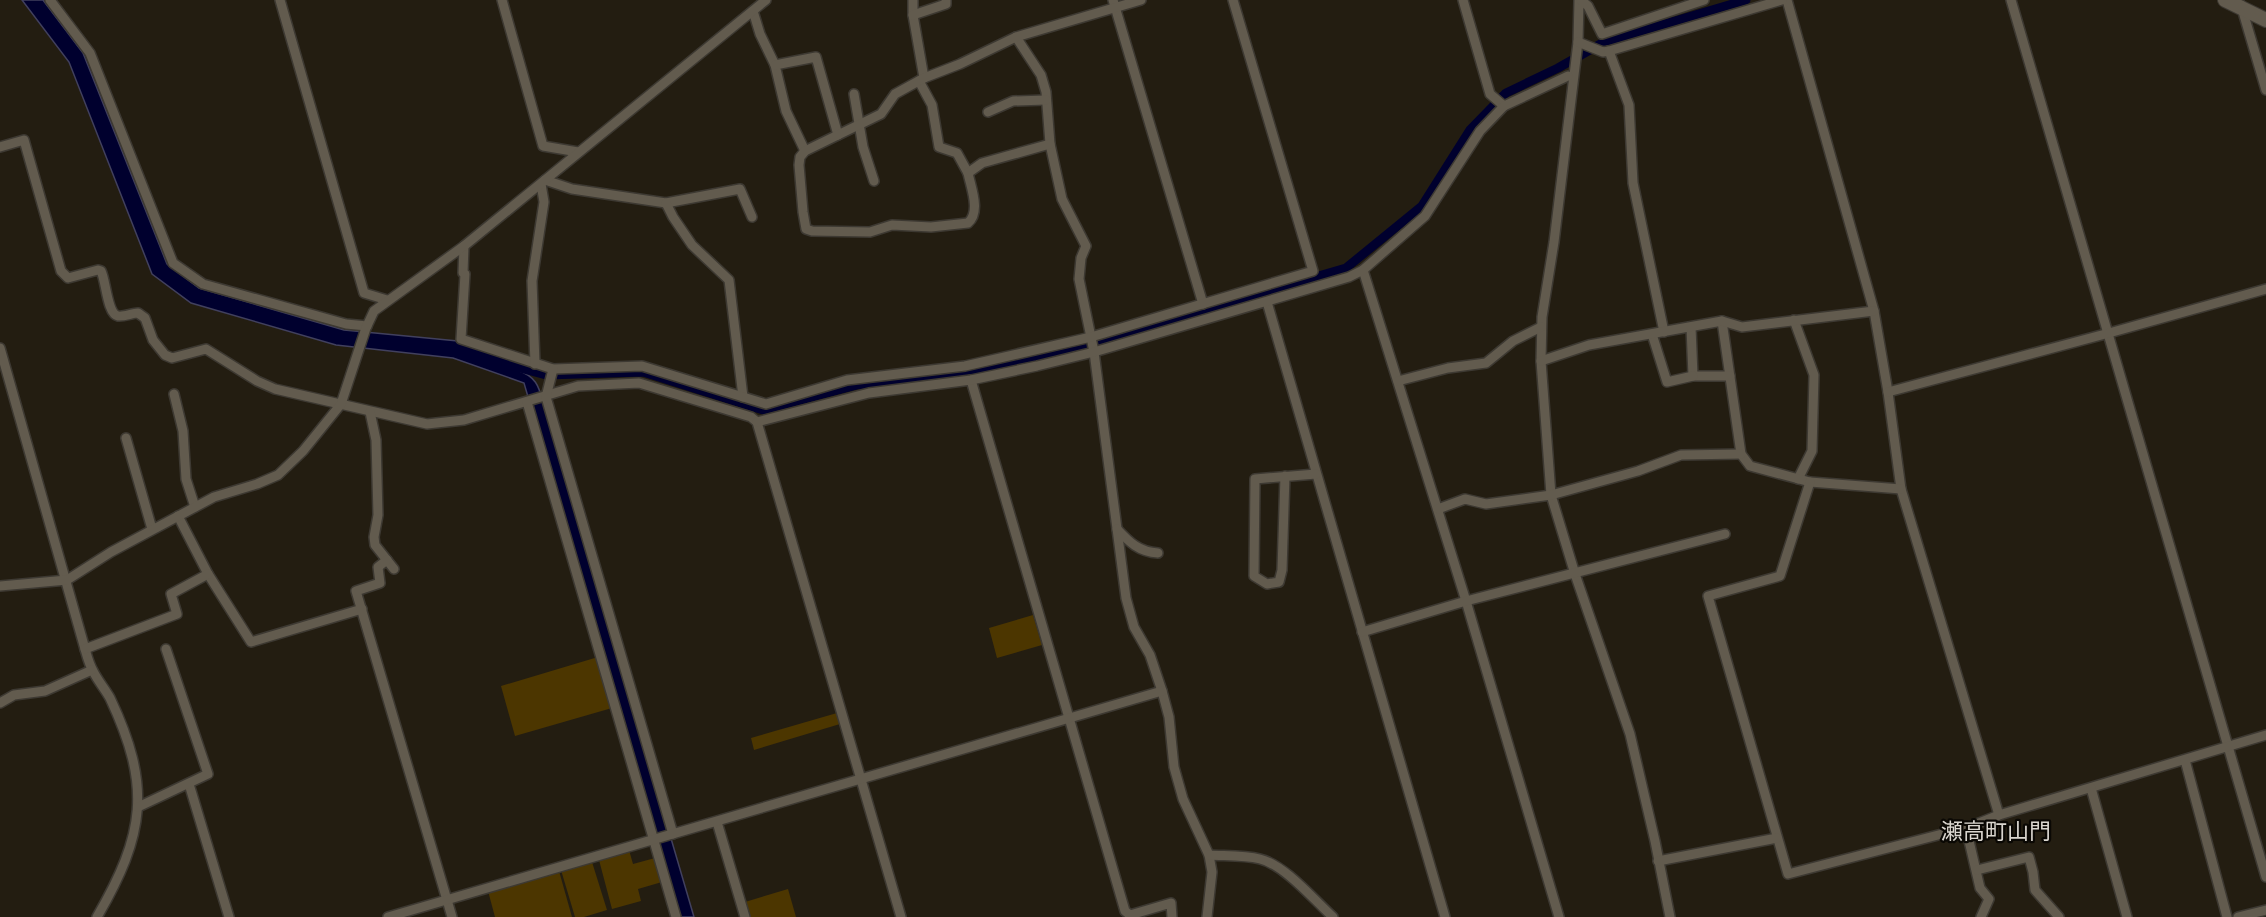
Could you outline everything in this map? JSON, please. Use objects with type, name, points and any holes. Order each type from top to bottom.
[{"type":"main road","points":[[2225,0],[2241,4],[2266,20]]},
{"type":"street","points":[[50,0],[90,53],[173,263],[203,284],[346,324],[367,327]]},
{"type":"street","points":[[280,0],[364,293],[387,300]]},
{"type":"street","points":[[502,0],[543,146],[578,152]]},
{"type":"street","points":[[912,0],[922,80],[933,105],[939,147],[957,153],[968,173],[975,210],[972,220],[968,223],[932,226],[892,225],[870,232],[806,229],[799,165],[800,157],[805,151],[881,114],[895,94],[922,80],[1016,37],[1114,4],[1141,0]]},
{"type":"street","points":[[913,15],[946,4],[946,0]]},
{"type":"street","points":[[464,246],[463,273],[465,274],[461,339],[553,369],[642,366],[766,404],[854,378],[965,366],[1091,337],[1313,271],[1233,0]]},
{"type":"street","points":[[1463,0],[1490,94],[1503,105]]},
{"type":"street","points":[[1580,0],[1588,6],[1602,34],[1682,9],[1682,3],[1704,0]]},
{"type":"street","points":[[1580,0],[1582,43],[1541,327],[1540,361],[1551,495],[1575,574],[1630,734],[1670,917]]},
{"type":"street","points":[[1582,43],[1604,52],[1609,51],[1782,0]]},
{"type":"street","points":[[1787,0],[1874,311],[1901,489],[1999,815]]},
{"type":"street","points":[[2011,0],[2266,877]]},
{"type":"street","points":[[0,586],[67,580],[214,497],[278,475],[303,451],[341,404],[374,311],[464,246],[760,4]]},
{"type":"street","points":[[760,4],[760,34],[775,65],[786,111],[805,151]]},
{"type":"street","points":[[1114,4],[1203,304]]},
{"type":"street","points":[[2241,4],[2266,90]]},
{"type":"street","points":[[1016,37],[1041,75],[1046,92],[1050,144],[1062,199],[1086,246],[1081,258],[1079,279],[1094,352],[1125,598],[1134,627],[1150,655],[1162,691],[1169,717],[1174,767],[1183,799],[1209,855],[1212,872],[1207,917]]},
{"type":"street","points":[[1609,51],[1629,105],[1633,183],[1664,332]]},
{"type":"street","points":[[775,65],[816,57],[838,135]]},
{"type":"street","points":[[757,422],[869,393],[971,380],[1094,352],[1349,277],[1363,270],[1425,216],[1480,131],[1503,105],[1568,76]]},
{"type":"street","points":[[854,94],[866,161],[874,181]]},
{"type":"street","points":[[988,112],[1013,101],[1046,100]]},
{"type":"street","points":[[0,147],[24,140],[64,276],[68,278],[100,271],[110,308],[114,314],[119,316],[138,313],[145,318],[153,340],[165,355],[172,358],[206,350],[257,381],[275,389],[427,424],[464,420],[578,386],[639,383],[751,417],[757,422],[901,917]]},
{"type":"street","points":[[968,173],[982,163],[1050,144]]},
{"type":"street","points":[[543,182],[611,196],[666,203],[740,189],[752,217]]},
{"type":"street","points":[[535,364],[532,281],[544,202],[543,182]]},
{"type":"street","points":[[666,203],[692,244],[729,280],[744,397]]},
{"type":"street","points":[[1363,270],[1466,601],[1559,917]]},
{"type":"street","points":[[1888,392],[2266,289]]},
{"type":"street","points":[[1267,302],[1444,917]]},
{"type":"street","points":[[1540,361],[1589,345],[1722,321],[1742,327],[1874,311]]},
{"type":"street","points":[[1794,320],[1814,375],[1815,412],[1812,451],[1798,479]]},
{"type":"street","points":[[1722,321],[1741,454],[1750,466],[1810,482],[1901,489]]},
{"type":"street","points":[[1398,381],[1448,368],[1486,363],[1513,340],[1541,327]]},
{"type":"street","points":[[1691,327],[1693,376]]},
{"type":"street","points":[[1652,334],[1667,382],[1693,376],[1730,376]]},
{"type":"street","points":[[0,348],[2,362],[67,580],[85,649],[92,670],[109,696],[129,742],[136,771],[138,807],[127,856],[112,891],[96,917]]},
{"type":"street","points":[[553,369],[546,397],[673,834]]},
{"type":"street","points":[[971,380],[1125,911],[1130,915],[1171,903],[1172,917]]},
{"type":"street","points":[[174,394],[183,431],[186,479],[195,507]]},
{"type":"street","points":[[526,402],[676,917]]},
{"type":"street","points":[[370,411],[376,440],[378,515],[375,544],[394,568]]},
{"type":"street","points":[[126,438],[152,530]]},
{"type":"street","points":[[1438,509],[1465,499],[1486,504],[1551,495],[1638,471],[1682,455],[1741,454]]},
{"type":"street","points":[[1286,476],[1282,570],[1279,582],[1267,584],[1254,576],[1255,479],[1286,476],[1316,474]]},
{"type":"street","points":[[1810,482],[1780,576],[1708,597],[1788,874],[1966,828],[1999,815],[2266,735]]},
{"type":"street","points":[[178,516],[208,574],[251,642],[362,609]]},
{"type":"street","points":[[1117,529],[1131,544],[1146,552],[1158,553]]},
{"type":"street","points":[[1362,632],[1466,601],[1725,534]]},
{"type":"street","points":[[387,560],[378,567],[380,583],[356,591],[452,917]]},
{"type":"street","points":[[85,649],[177,614],[171,594],[208,574]]},
{"type":"street","points":[[138,807],[208,774],[166,649]]},
{"type":"street","points":[[0,703],[14,695],[45,692],[92,670]]},
{"type":"street","points":[[388,917],[1162,691]]},
{"type":"street","points":[[2185,760],[2227,917]]},
{"type":"street","points":[[189,784],[229,917]]},
{"type":"street","points":[[2091,788],[2127,917]]},
{"type":"street","points":[[717,822],[745,917]]},
{"type":"street","points":[[1966,828],[1980,888],[1989,899],[1981,917]]},
{"type":"street","points":[[1658,861],[1777,838]]},
{"type":"street","points":[[1209,855],[1261,859],[1284,873],[1333,917]]},
{"type":"street","points":[[1977,870],[2029,857],[2035,890],[2059,917]]},
{"type":"street","points":[[2238,917],[2266,910]]},
{"type":"shaded area","points":[[1033,615],[1042,645],[997,658],[989,628]]},
{"type":"shaded area","points":[[598,657],[612,708],[515,736],[501,686]]},
{"type":"shaded area","points":[[837,713],[840,724],[754,750],[751,738]]},
{"type":"shaded area","points":[[629,850],[633,864],[655,858],[662,882],[638,889],[641,901],[612,909],[599,860]]},
{"type":"shaded area","points":[[592,862],[607,910],[584,917],[575,917],[561,870]]},
{"type":"shaded area","points":[[559,871],[572,917],[495,917],[488,891]]},
{"type":"shaded area","points":[[788,889],[796,917],[750,917],[745,902]]},
{"type":"water","points":[[22,0],[43,0],[83,53],[167,264],[199,288],[344,330],[458,341],[518,362],[517,370],[529,376],[537,384],[694,917],[679,917],[524,383],[453,358],[336,345],[191,303],[152,274],[69,62]]},
{"type":"waterway","points":[[506,364],[546,375],[643,372],[763,410],[857,385],[966,372],[1076,347],[1346,268],[1422,206],[1470,130],[1506,93],[1558,68],[1604,42],[1746,0]]},
{"type":"district","name":"瀬高町山門","points":[[1996,832]]}]
